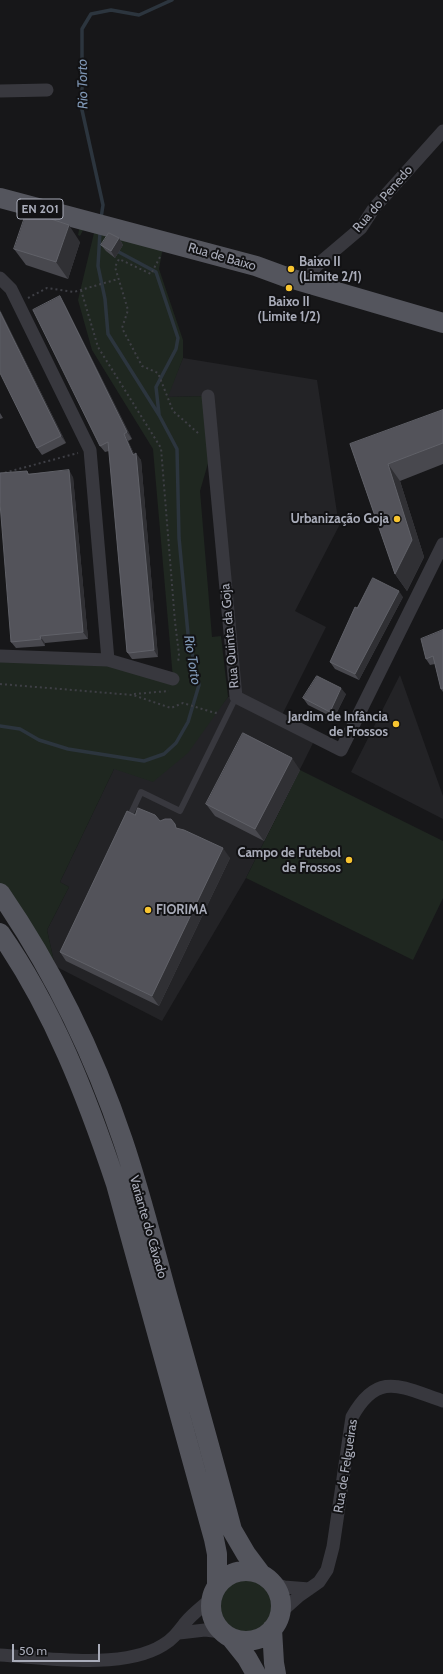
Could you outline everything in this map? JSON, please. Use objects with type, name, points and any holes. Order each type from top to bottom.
[{"type":"main road","name":"Rua de Baixo","points":[[0,198],[256,266],[308,284],[443,323]]},
{"type":"main road","name":"Variante do Cávado","points":[[0,893],[26,931],[49,969],[80,1034],[109,1102],[134,1174],[232,1530],[246,1554],[278,1592],[281,1603],[276,1621],[274,1664],[276,1674]]},
{"type":"main road","name":"Variante do Cávado","points":[[0,933],[32,984],[51,1021],[72,1066],[104,1149],[116,1184],[214,1539],[217,1554],[214,1592],[211,1607],[212,1616],[226,1635],[247,1658],[256,1674]]},
{"type":"main road","points":[[214,1592],[224,1579],[232,1574],[242,1571],[251,1571],[266,1579]]},
{"type":"main road","points":[[226,1635],[240,1641],[257,1639],[276,1621]]},
{"type":"street","points":[[0,91],[47,90]]},
{"type":"street","name":"Rua do Penedo","points":[[308,284],[316,267],[361,228],[374,208],[443,131]]},
{"type":"street","points":[[0,278],[11,289],[90,450],[108,660]]},
{"type":"street","name":"Rua Quinta da Goja","points":[[208,396],[236,697],[341,750],[442,548]]},
{"type":"street","points":[[0,652],[108,660],[173,679]]},
{"type":"street","name":"Rua de Felgueiras","points":[[276,1621],[294,1600],[319,1582],[327,1570],[333,1547],[352,1417],[360,1402],[369,1393],[382,1387],[397,1386],[443,1401]]},
{"type":"street","points":[[266,1579],[284,1587],[309,1589]]},
{"type":"street","points":[[0,1655],[81,1660],[134,1657],[150,1652],[179,1633],[186,1622],[214,1592]]},
{"type":"street","points":[[179,1633],[205,1630],[226,1635]]},
{"type":"lane","points":[[124,827],[141,792],[180,811],[236,697]]},
{"type":"path","points":[[156,264],[151,274],[119,259],[115,267],[128,310],[122,328],[142,366],[158,373],[173,411],[213,446]]},
{"type":"path","points":[[18,304],[46,288],[74,292],[118,279]]},
{"type":"path","points":[[81,290],[98,347],[161,448],[179,654],[178,663]]},
{"type":"path","points":[[0,474],[90,450]]},
{"type":"path","points":[[0,684],[133,694],[170,691],[173,679]]},
{"type":"path","points":[[133,694],[171,708],[183,703],[207,710]]},
{"type":"shaded area","points":[[81,220],[164,241],[159,269],[183,340],[183,358],[168,397],[208,396],[213,446],[200,491],[212,637],[221,636],[228,697],[188,753],[153,782],[114,769],[60,882],[69,887],[47,930],[55,966],[0,893],[0,656],[108,660],[173,679],[153,449],[92,350],[78,300],[94,233],[83,230],[80,236],[78,235]]},
{"type":"shaded area","points":[[183,358],[317,380],[339,526],[295,611],[326,627],[280,719],[316,737],[246,878],[162,1021],[55,966],[47,930],[69,887],[60,882],[114,769],[215,713],[228,697],[235,697],[208,396],[167,397]]},
{"type":"shaded area","name":"Jardim de Infância de Frossos","points":[[400,675],[443,796],[443,819],[351,772]]},
{"type":"shaded area","name":"Campo de Futebol de Frossos","points":[[300,770],[443,841],[443,898],[413,960],[246,878]]},
{"type":"shaded area","points":[[240,1578],[252,1578],[262,1582],[270,1590],[274,1600],[274,1612],[270,1622],[262,1630],[252,1634],[240,1634],[230,1630],[222,1622],[218,1612],[218,1600],[222,1590],[230,1582]]},
{"type":"building","points":[[27,211],[69,225],[56,262],[14,249]]},
{"type":"building","points":[[109,233],[119,238],[111,251],[101,245]]},
{"type":"building","points":[[60,296],[127,432],[124,434],[133,455],[136,453],[154,650],[127,652],[108,442],[100,446],[33,310]]},
{"type":"building","points":[[0,312],[61,436],[37,448],[0,373]]},
{"type":"building","points":[[443,410],[443,443],[388,464],[412,540],[395,574],[350,444]]},
{"type":"building","points":[[69,470],[83,632],[40,636],[41,639],[11,642],[0,503],[0,473],[27,471],[28,474]]},
{"type":"building","points":[[373,578],[399,591],[355,674],[330,662],[355,607],[357,608]]},
{"type":"building","points":[[443,630],[443,688],[441,689],[433,656],[426,659],[421,639]]},
{"type":"building","points":[[317,676],[341,688],[330,712],[303,698]]},
{"type":"building","points":[[243,733],[292,758],[255,829],[206,804]]},
{"type":"building","name":"FIORIMA","points":[[138,808],[155,815],[160,821],[171,819],[176,828],[184,830],[223,848],[152,996],[60,952],[127,811],[135,815]]},
{"type":"waterway","name":"Rio Torto","points":[[101,218],[103,205],[82,110],[82,29],[91,14],[111,10],[139,15],[172,0]]},
{"type":"waterway","name":"Rio Torto","points":[[0,726],[20,729],[39,740],[68,749],[144,761],[164,754],[176,743],[188,722],[199,685],[188,634],[179,538],[177,449],[159,415],[108,334],[105,299],[98,266],[100,232]]},
{"type":"waterway","name":"Rio Torto","points":[[115,250],[156,272],[178,338],[176,349],[156,387],[159,414]]},
{"type":"place","name":"Baixo II (Limite 2/1)","points":[[291,269]]},
{"type":"place","name":"Baixo II (Limite 1/2)","points":[[289,288]]},
{"type":"place","name":"Urbanização Goja","points":[[397,519]]},
{"type":"place","name":"Jardim de Infância de Frossos","points":[[396,724]]},
{"type":"place","name":"Campo de Futebol de Frossos","points":[[349,860]]},
{"type":"place","name":"FIORIMA","points":[[148,910]]}]
